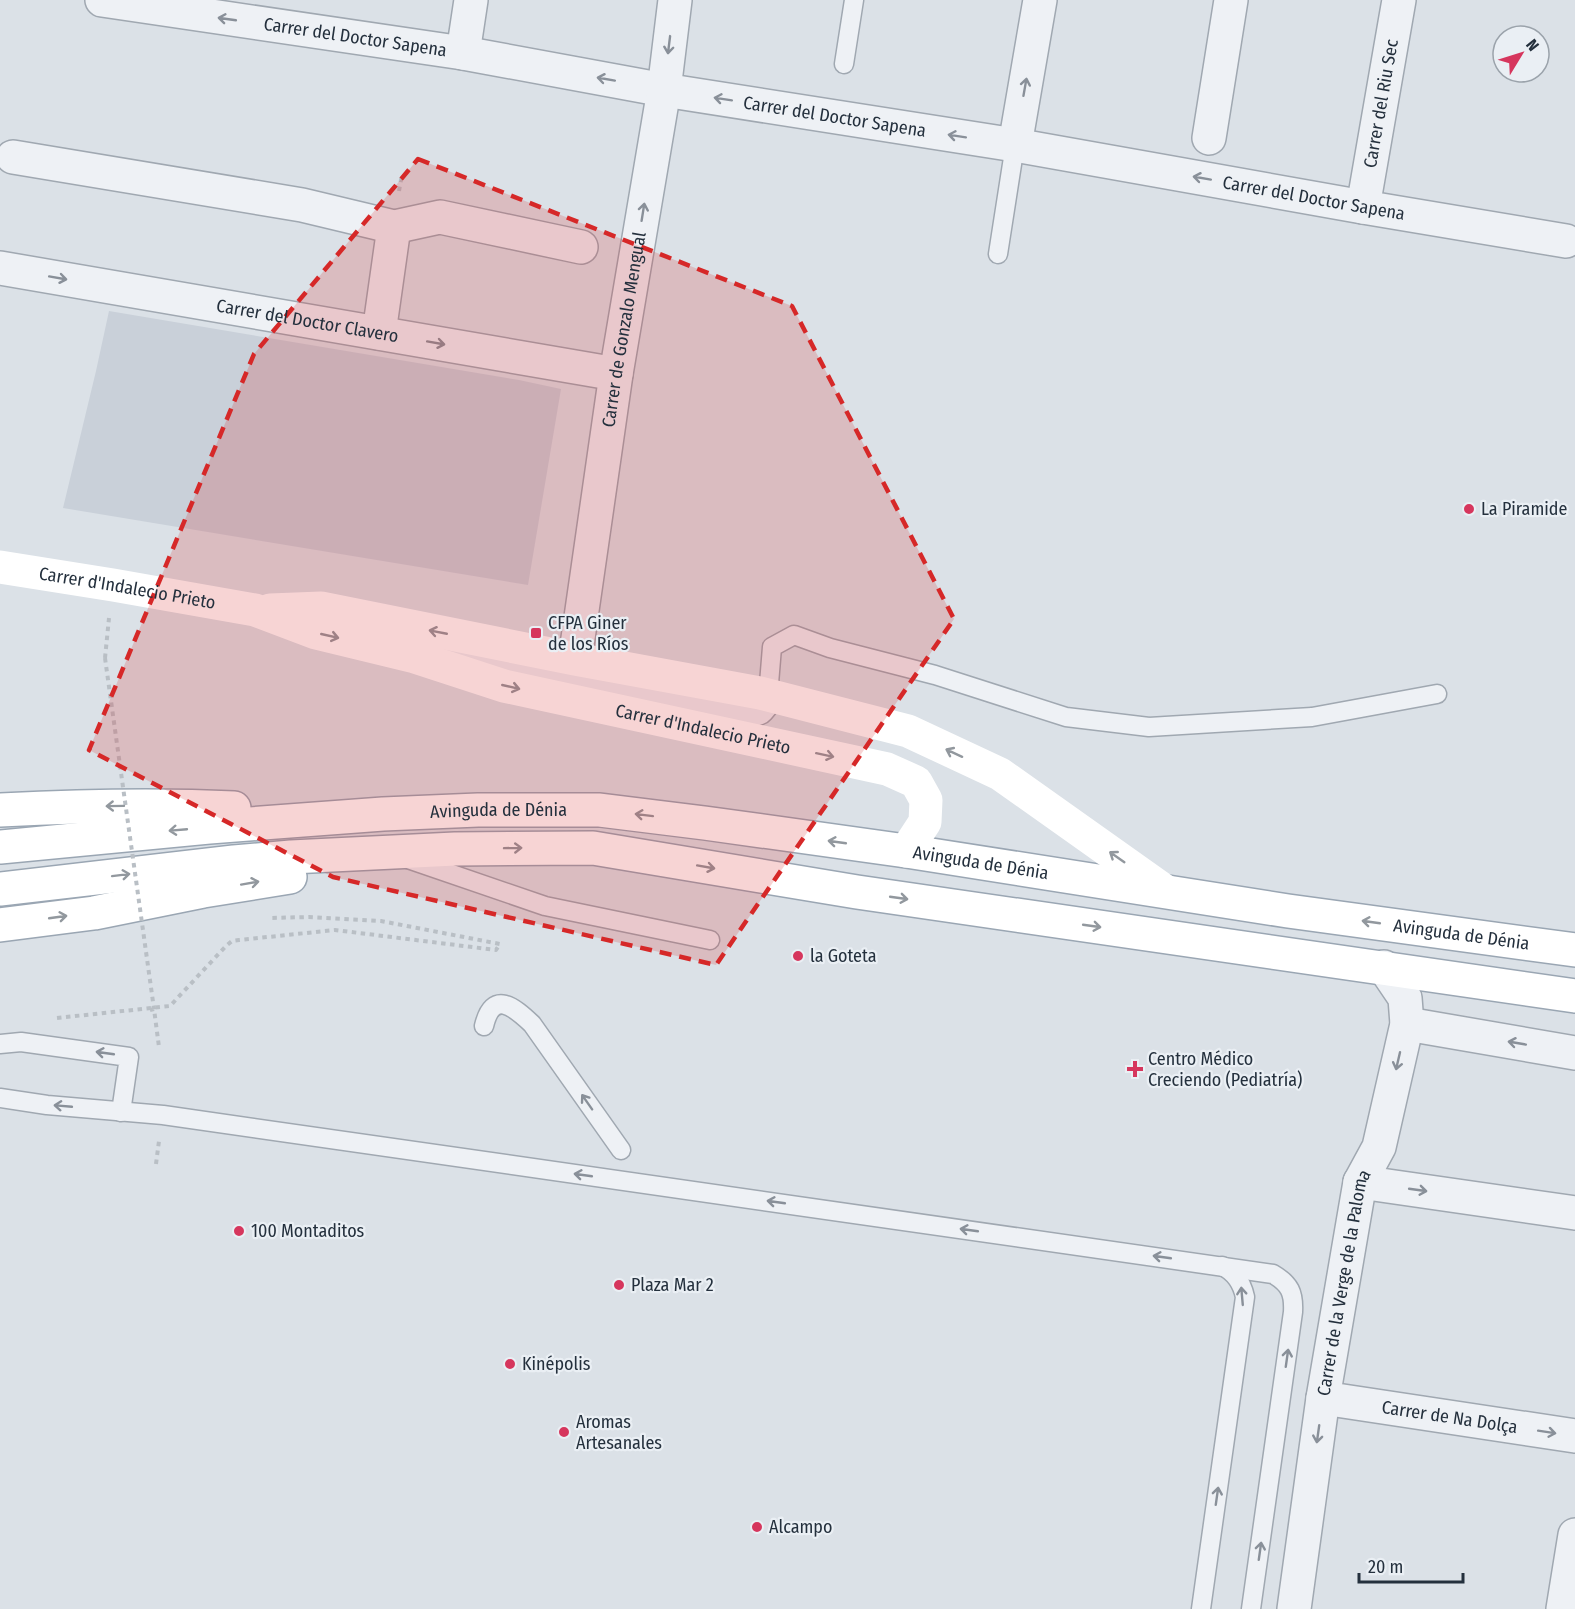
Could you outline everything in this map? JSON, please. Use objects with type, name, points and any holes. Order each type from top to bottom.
[{"type":"main road","name":"Carrer d'Indalecio Prieto","points":[[0,567],[255,610],[316,633],[415,657],[504,686],[887,769],[916,782],[926,800],[925,822],[906,851]]},
{"type":"main road","name":"Carrer d'Indalecio Prieto","points":[[255,610],[321,608],[768,696],[908,732],[1000,774],[1165,891]]},
{"type":"main road","name":"Avinguda de Dénia","points":[[0,810],[168,805],[383,814]]},
{"type":"main road","name":"Avinguda de Dénia","points":[[0,847],[209,827],[383,814],[478,810],[600,810],[906,851],[1288,911],[1575,950]]},
{"type":"main road","name":"Avinguda de Dénia","points":[[0,889],[291,857],[454,849],[593,848],[869,894],[1575,996]]},
{"type":"main road","name":"Avinguda de Dénia","points":[[0,925],[94,912],[203,891],[454,849]]},
{"type":"street","points":[[463,53],[471,0]]},
{"type":"street","name":"Carrer de Gonzalo Mengual","points":[[575,659],[616,374],[664,90],[675,0]]},
{"type":"street","points":[[1015,145],[1040,0]]},
{"type":"street","points":[[1209,138],[1231,0]]},
{"type":"street","name":"Carrer del Riu Sec","points":[[1363,207],[1399,0]]},
{"type":"street","name":"Carrer del Doctor Sapena","points":[[114,1],[463,53],[664,90],[1015,145],[1566,241]]},
{"type":"street","points":[[13,157],[302,206],[394,227],[440,217],[581,247]]},
{"type":"street","points":[[379,333],[394,227]]},
{"type":"street","name":"Carrer del Doctor Clavero","points":[[0,268],[616,374]]},
{"type":"street","name":"Carrer d'Indalecio Prieto","points":[[415,657],[481,658],[538,667],[743,713],[758,708],[768,696]]},
{"type":"street","name":"Carrer de la Verge de la Paloma","points":[[1294,1609],[1323,1398],[1360,1182],[1379,1147],[1407,1024],[1405,998],[1384,968]]},
{"type":"street","points":[[1407,1024],[1575,1053]]},
{"type":"street","points":[[1360,1182],[1575,1214]]},
{"type":"street","name":"Carrer de Na Dolça","points":[[1323,1398],[1575,1436]]},
{"type":"street","points":[[1563,1609],[1575,1535]]},
{"type":"lane","points":[[844,64],[854,0]]},
{"type":"lane","points":[[998,254],[1015,145]]},
{"type":"lane","points":[[768,696],[772,647],[794,635],[830,648],[935,675],[1066,717],[1149,727],[1312,717],[1437,694]]},
{"type":"lane","points":[[404,858],[545,906],[710,939]]},
{"type":"lane","points":[[484,1026],[486,1016],[497,1005],[506,1004],[525,1017],[621,1150]]},
{"type":"lane","points":[[0,1044],[21,1042],[129,1057],[121,1112]]},
{"type":"lane","points":[[0,1098],[163,1115],[1273,1274],[1289,1287],[1294,1300],[1251,1609]]},
{"type":"lane","points":[[1201,1609],[1245,1297],[1235,1275],[1220,1265]]},
{"type":"path","points":[[105,658],[159,1047]]},
{"type":"path","points":[[56,1018],[170,1006],[226,946],[239,939],[335,930],[496,950],[500,944],[381,921],[309,916],[261,918]]},
{"type":"path","points":[[135,928],[146,927]]},
{"type":"path","points":[[47,1020],[154,1009]]},
{"type":"path","points":[[156,1164],[159,1141]]},
{"type":"highlighted area","points":[[418,159],[792,306],[954,619],[716,965],[333,877],[89,750],[254,354]]},
{"type":"shaded area","points":[[109,311],[561,389],[528,585],[63,508]]},
{"type":"place","name":"La Piramide","points":[[1469,509]]},
{"type":"place","name":"CFPA Giner de los Ríos","points":[[536,633]]},
{"type":"place","name":"la Goteta","points":[[798,956]]},
{"type":"place","name":"Centro Médico Creciendo (Pediatría)","points":[[1135,1069]]},
{"type":"place","name":"100 Montaditos","points":[[239,1231]]},
{"type":"place","name":"Plaza Mar 2","points":[[619,1285]]},
{"type":"place","name":"Kinépolis","points":[[510,1364]]},
{"type":"place","name":"Aromas Artesanales","points":[[564,1432]]},
{"type":"place","name":"Alcampo","points":[[757,1527]]}]
